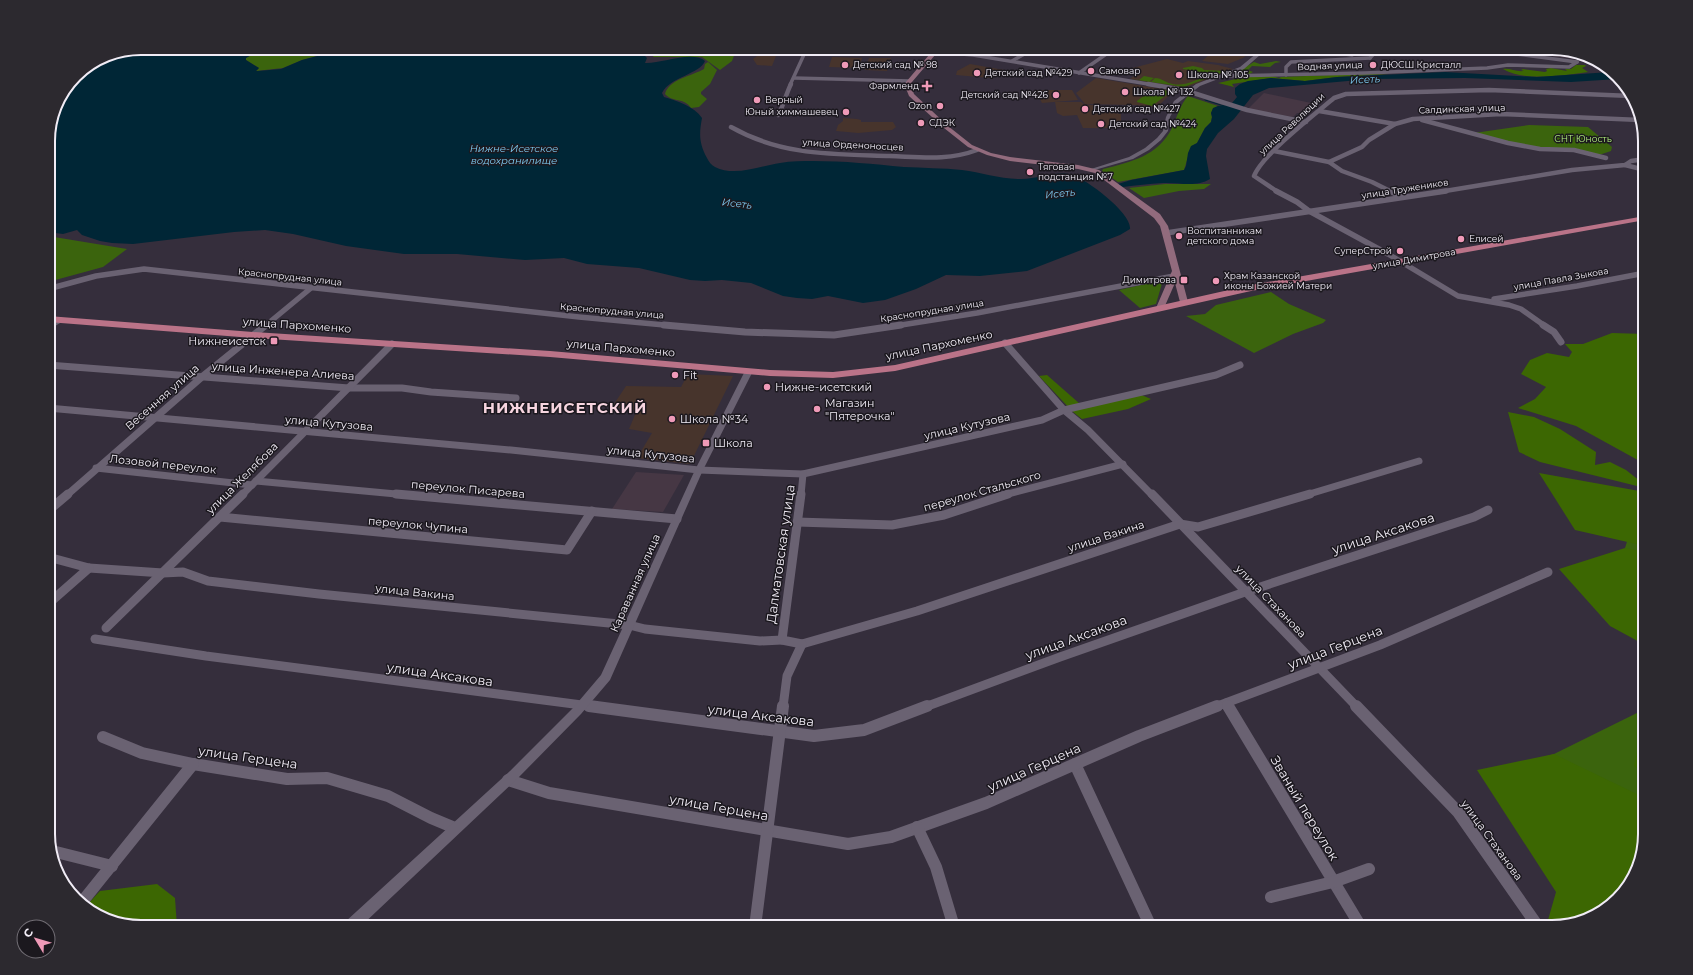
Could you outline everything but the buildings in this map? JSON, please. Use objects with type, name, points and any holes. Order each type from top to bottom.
[{"type":"main road","points":[[933,55],[908,83],[911,95],[962,142],[976,150],[1010,159],[1093,170],[1113,182],[1157,216],[1164,226],[1175,274],[1184,302]]},
{"type":"main road","points":[[909,89],[940,55]]},
{"type":"main road","name":"улица Димитрова","points":[[1184,302],[1251,288],[1638,219]]},
{"type":"main road","points":[[1160,308],[1175,274]]},
{"type":"main road","name":"улица Пархоменко","points":[[55,320],[253,335],[550,354],[811,375],[855,374],[895,368],[1184,302]]},
{"type":"street","points":[[778,115],[782,110],[783,101],[804,55]]},
{"type":"street","points":[[973,55],[1189,91],[1247,110],[1306,122]]},
{"type":"street","points":[[1012,61],[1023,55]]},
{"type":"street","points":[[1079,73],[1105,55]]},
{"type":"street","points":[[1093,170],[1131,158],[1147,149],[1159,139],[1165,130],[1168,117],[1176,102],[1198,85],[1225,76],[1250,62],[1258,55]]},
{"type":"street","points":[[1349,55],[1370,58]]},
{"type":"street","points":[[1286,75],[1286,67],[1291,62],[1370,58],[1373,55]]},
{"type":"street","points":[[1491,55],[1502,55]]},
{"type":"street","name":"Водная улица","points":[[1225,76],[1487,68],[1508,65],[1569,67],[1577,62],[1525,55]]},
{"type":"street","points":[[1485,62],[1487,68]]},
{"type":"street","points":[[794,78],[910,81]]},
{"type":"street","name":"улица Революции","points":[[1479,300],[1458,296],[1401,262],[1309,211],[1297,202],[1262,183],[1254,176],[1256,171],[1274,151],[1334,98],[1346,94],[1444,90],[1489,90],[1625,96]]},
{"type":"street","points":[[1319,111],[1395,124]]},
{"type":"street","name":"Салдинская улица","points":[[1329,162],[1362,147],[1369,140],[1395,124],[1418,119],[1501,114],[1635,120]]},
{"type":"street","points":[[1418,119],[1508,144],[1540,149],[1574,150],[1606,158]]},
{"type":"street","name":"улица Орденоносцев","points":[[731,127],[750,138],[764,143],[783,148],[806,151],[858,155],[943,157],[963,154],[976,150]]},
{"type":"street","points":[[1274,151],[1329,162],[1333,167],[1355,178],[1368,180],[1402,197]]},
{"type":"street","name":"улица Тружеников","points":[[1166,233],[1356,205],[1588,167],[1625,165],[1638,159]]},
{"type":"street","points":[[1625,165],[1638,168]]},
{"type":"street","name":"Краснопрудная улица","points":[[55,287],[119,271],[144,269],[579,317],[702,328],[834,335],[977,313],[1175,274]]},
{"type":"street","name":"улица Павла Зыкова","points":[[1479,300],[1497,299],[1638,274]]},
{"type":"street","name":"Весенняя улица","points":[[55,505],[203,376],[311,288]]},
{"type":"street","points":[[1479,300],[1509,305],[1521,309],[1554,332],[1561,342]]},
{"type":"street","points":[[55,323],[60,320]]},
{"type":"street","name":"улица Стаханова","points":[[1005,343],[1064,410],[1123,464],[1458,812],[1534,920]]},
{"type":"street","name":"улица Желябова","points":[[106,628],[306,432],[392,344]]},
{"type":"street","name":"улица Инженера Алиева","points":[[55,365],[349,388],[402,388],[431,392],[516,398]]},
{"type":"street","name":"улица Кутузова","points":[[55,409],[503,450],[699,470],[803,474],[1042,420],[1064,410],[1216,375],[1240,365]]},
{"type":"street","name":"Караванная улица","points":[[357,920],[508,780],[583,706],[606,678],[699,470],[749,371]]},
{"type":"street","name":"улица Вакина","points":[[802,644],[917,611],[1180,524],[1198,527],[1419,460]]},
{"type":"street","name":"переулок Стальского","points":[[797,522],[892,525],[944,515],[1003,495],[1123,464]]},
{"type":"street","name":"Лозовой переулок","points":[[96,468],[254,483]]},
{"type":"street","name":"Далматовская улица","points":[[802,644],[782,640],[785,595],[803,474]]},
{"type":"street","name":"переулок Писарева","points":[[254,483],[677,519]]},
{"type":"street","name":"улица Аксакова","points":[[95,639],[206,656],[583,706],[780,730],[814,736],[864,730],[1060,657],[1245,592],[1474,517],[1488,510]]},
{"type":"street","name":"переулок Чупина","points":[[220,517],[567,550],[592,511]]},
{"type":"street","name":"улица Вакина","points":[[55,559],[89,568],[163,573],[183,572],[208,581],[319,594],[629,625],[646,629],[760,641],[782,640]]},
{"type":"street","points":[[55,598],[89,568]]},
{"type":"street","name":"улица Герцена","points":[[508,780],[549,793],[848,844],[891,837],[986,803],[1139,736],[1320,669],[1380,645],[1548,572]]},
{"type":"street","points":[[756,920],[787,676],[802,644]]},
{"type":"street","name":"Званый переулок","points":[[1226,703],[1357,920]]},
{"type":"street","name":"улица Герцена","points":[[102,737],[142,752],[193,764],[287,779],[327,778],[388,796],[431,818],[455,828]]},
{"type":"street","points":[[85,899],[193,764]]},
{"type":"street","points":[[1075,764],[1148,920]]},
{"type":"street","points":[[917,827],[936,866],[952,920]]},
{"type":"street","points":[[57,852],[112,866]]},
{"type":"street","points":[[1272,897],[1333,882],[1369,869]]},
{"type":"shaded area","points":[[1209,55],[1247,55],[1228,64],[1202,61]]},
{"type":"shaded area","points":[[1544,55],[1563,56],[1577,59]]},
{"type":"shaded area","points":[[757,56],[776,56],[772,66],[757,65],[753,59]]},
{"type":"shaded area","name":"Детский сад № 98","points":[[832,57],[862,58],[859,68],[829,67]]},
{"type":"shaded area","points":[[869,58],[891,58],[887,71],[865,70]]},
{"type":"shaded area","name":"Школа № 105","points":[[1167,59],[1183,63],[1188,61],[1218,65],[1233,69],[1185,88],[1130,79],[1135,75],[1125,70]]},
{"type":"shaded area","name":"Детский сад №429","points":[[970,64],[1004,70],[989,78],[956,75],[957,71]]},
{"type":"shaded area","name":"Школа № 132","points":[[1096,78],[1174,91],[1157,107],[1085,104],[1076,93]]},
{"type":"shaded area","name":"Детский сад №426","points":[[1035,90],[1072,90],[1078,100],[1042,103]]},
{"type":"shaded area","points":[[1264,93],[1316,104],[1304,114],[1297,113],[1293,117],[1248,109]]},
{"type":"shaded area","points":[[1055,102],[1081,102],[1084,104],[1115,108],[1115,113],[1121,114],[1121,128],[1083,128],[1077,115],[1063,116],[1057,113]]},
{"type":"shaded area","points":[[843,118],[857,119],[861,120],[861,122],[893,122],[896,127],[892,130],[858,133],[836,131],[838,125],[843,121]]},
{"type":"shaded area","name":"Школа №34","points":[[688,374],[733,376],[690,464],[637,458],[652,433],[629,429],[637,410],[612,407],[626,386],[681,387]]},
{"type":"shaded area","points":[[636,472],[684,475],[663,512],[612,509]]},
{"type":"green space","points":[[251,55],[321,55],[302,60],[283,68],[256,71],[259,68],[246,60],[246,58]]},
{"type":"green space","points":[[654,55],[734,55],[732,61],[720,70],[702,57],[653,57]]},
{"type":"green space","points":[[1276,61],[1281,62],[1275,63],[1270,67],[1252,66],[1248,70],[1253,72],[1248,75],[1235,73],[1254,62],[1260,64]]},
{"type":"green space","points":[[708,62],[717,70],[710,84],[701,92],[701,94],[707,99],[699,107],[691,108],[685,102],[668,97],[665,94],[667,89],[676,81],[704,69],[705,64]]},
{"type":"green space","points":[[1576,65],[1585,65],[1586,66],[1582,68],[1588,72],[1556,76],[1533,76],[1511,73],[1503,69],[1524,71],[1521,70],[1523,69],[1545,72],[1547,71],[1546,69],[1551,68],[1567,71],[1565,69],[1571,69]]},
{"type":"green space","points":[[1193,66],[1204,70],[1226,71],[1184,87],[1131,79],[1139,80],[1144,76],[1154,78],[1150,81],[1151,82],[1157,78],[1178,85],[1192,82],[1210,74],[1183,69]]},
{"type":"green space","points":[[1388,74],[1337,77],[1305,81],[1271,78],[1232,84],[1234,87],[1218,83],[1257,76],[1272,76],[1279,78]]},
{"type":"green space","points":[[1153,89],[1165,90],[1169,93],[1152,106],[1137,102],[1137,101]]},
{"type":"green space","points":[[1188,96],[1218,106],[1213,109],[1211,113],[1211,122],[1205,128],[1197,143],[1191,147],[1184,170],[1118,182],[1102,171],[1103,169],[1124,164],[1143,156],[1159,145],[1166,138],[1172,128],[1181,107]]},
{"type":"green space","name":"СНТ Юность","points":[[1529,125],[1588,127],[1612,147],[1611,151],[1599,155],[1578,150],[1531,147],[1474,133]]},
{"type":"green space","points":[[1165,184],[1211,184],[1204,189],[1179,191],[1144,198],[1129,188]]},
{"type":"green space","points":[[55,237],[127,249],[103,267],[55,280]]},
{"type":"green space","points":[[1163,280],[1156,304],[1140,308],[1119,290]]},
{"type":"green space","points":[[1271,292],[1289,304],[1326,320],[1323,323],[1293,334],[1254,353],[1186,316],[1205,314],[1216,305]]},
{"type":"green space","points":[[1612,333],[1638,334],[1638,460],[1576,426],[1518,408],[1535,399],[1546,387],[1521,374],[1530,360],[1547,353],[1569,357],[1572,352],[1565,344],[1583,344]]},
{"type":"green space","points":[[1047,375],[1080,404],[1139,394],[1151,399],[1128,409],[1082,419],[1073,412],[1039,376]]},
{"type":"green space","points":[[1508,412],[1534,417],[1560,429],[1596,452],[1595,465],[1610,462],[1626,470],[1638,479],[1638,486],[1540,462],[1519,452]]},
{"type":"green space","points":[[1539,473],[1638,491],[1638,544],[1575,530]]},
{"type":"green space","points":[[1638,506],[1638,646],[1625,548]]},
{"type":"green space","points":[[1625,548],[1638,551],[1638,641],[1610,626],[1559,569]]},
{"type":"green space","points":[[1638,712],[1638,834],[1635,856],[1627,876],[1485,774],[1554,754]]},
{"type":"green space","points":[[1638,747],[1638,769],[1634,766]]},
{"type":"green space","points":[[1554,754],[1638,795],[1638,834],[1635,856],[1626,877],[1613,895],[1595,908],[1585,913],[1574,917],[1548,920],[1556,892],[1477,770]]},
{"type":"green space","points":[[157,884],[175,898],[177,920],[130,919],[108,913],[89,902],[100,891]]},
{"type":"water","name":"Нижне-Исетское водохранилище","points":[[142,55],[251,55],[246,58],[246,60],[259,68],[256,71],[281,69],[302,60],[321,55],[646,55],[645,56],[647,58],[645,63],[685,57],[700,58],[705,61],[702,65],[671,83],[662,93],[664,97],[680,102],[695,110],[702,118],[700,129],[701,143],[704,153],[711,164],[715,167],[723,170],[739,171],[788,162],[825,161],[962,170],[1012,179],[1026,179],[1053,174],[1073,175],[1098,190],[1117,206],[1129,222],[1130,229],[1120,235],[1027,271],[980,276],[946,275],[916,289],[885,300],[863,303],[828,296],[812,299],[783,296],[751,283],[722,280],[690,280],[639,268],[587,264],[564,258],[525,260],[457,254],[404,254],[346,246],[293,234],[265,230],[234,232],[133,244],[100,241],[82,235],[77,230],[63,234],[55,233],[55,136],[64,103],[76,84],[93,70],[114,60]]},
{"type":"water","name":"Исеть","points":[[1445,72],[1537,77],[1603,72],[1612,79],[1571,82],[1465,78],[1370,79],[1269,88],[1253,95],[1234,119],[1218,133],[1207,149],[1206,156],[1210,179],[1205,182],[1193,184],[1163,183],[1123,187],[1118,184],[1131,180],[1184,170],[1191,146],[1197,143],[1205,128],[1211,122],[1211,113],[1213,108],[1232,103],[1237,97],[1235,94],[1235,88],[1240,84],[1248,81],[1271,78],[1305,81],[1337,77]]},
{"type":"waterway","points":[[1205,100],[1224,106]]},
{"type":"place","name":"Детский сад № 98","points":[[845,65]]},
{"type":"place","name":"ДЮСШ Кристалл","points":[[1373,65]]},
{"type":"place","name":"Самовар","points":[[1091,71]]},
{"type":"place","name":"Детский сад №429","points":[[977,73]]},
{"type":"place","name":"Школа № 105","points":[[1179,75]]},
{"type":"place","name":"Фармленд","points":[[927,86]]},
{"type":"place","name":"Школа № 132","points":[[1125,92]]},
{"type":"place","name":"Детский сад №426","points":[[1056,95]]},
{"type":"place","name":"Верный","points":[[757,100]]},
{"type":"place","name":"Ozon","points":[[940,106]]},
{"type":"place","name":"Детский сад №427","points":[[1085,109]]},
{"type":"place","name":"Юный химмашевец","points":[[846,112]]},
{"type":"place","name":"СДЭК","points":[[921,123]]},
{"type":"place","name":"Детский сад №424","points":[[1101,124]]},
{"type":"place","name":"Тяговая подстанция №7","points":[[1030,172]]},
{"type":"place","name":"Воспитанникам детского дома","points":[[1179,236]]},
{"type":"place","name":"Елисей","points":[[1461,239]]},
{"type":"place","name":"СуперСтрой","points":[[1400,251]]},
{"type":"place","name":"Димитрова","points":[[1184,280]]},
{"type":"place","name":"Храм Казанской иконы Божией Матери","points":[[1216,281]]},
{"type":"place","name":"Нижнеисетск","points":[[274,341]]},
{"type":"place","name":"Fit","points":[[675,375]]},
{"type":"place","name":"Нижне-исетский","points":[[767,387]]},
{"type":"place","name":"Магазин \"Пятерочка\"","points":[[817,409]]},
{"type":"place","name":"Школа №34","points":[[672,419]]},
{"type":"place","name":"Школа","points":[[706,443]]},
{"type":"district","name":"НИЖНЕИСЕТСКИЙ","points":[[565,408]]}]
